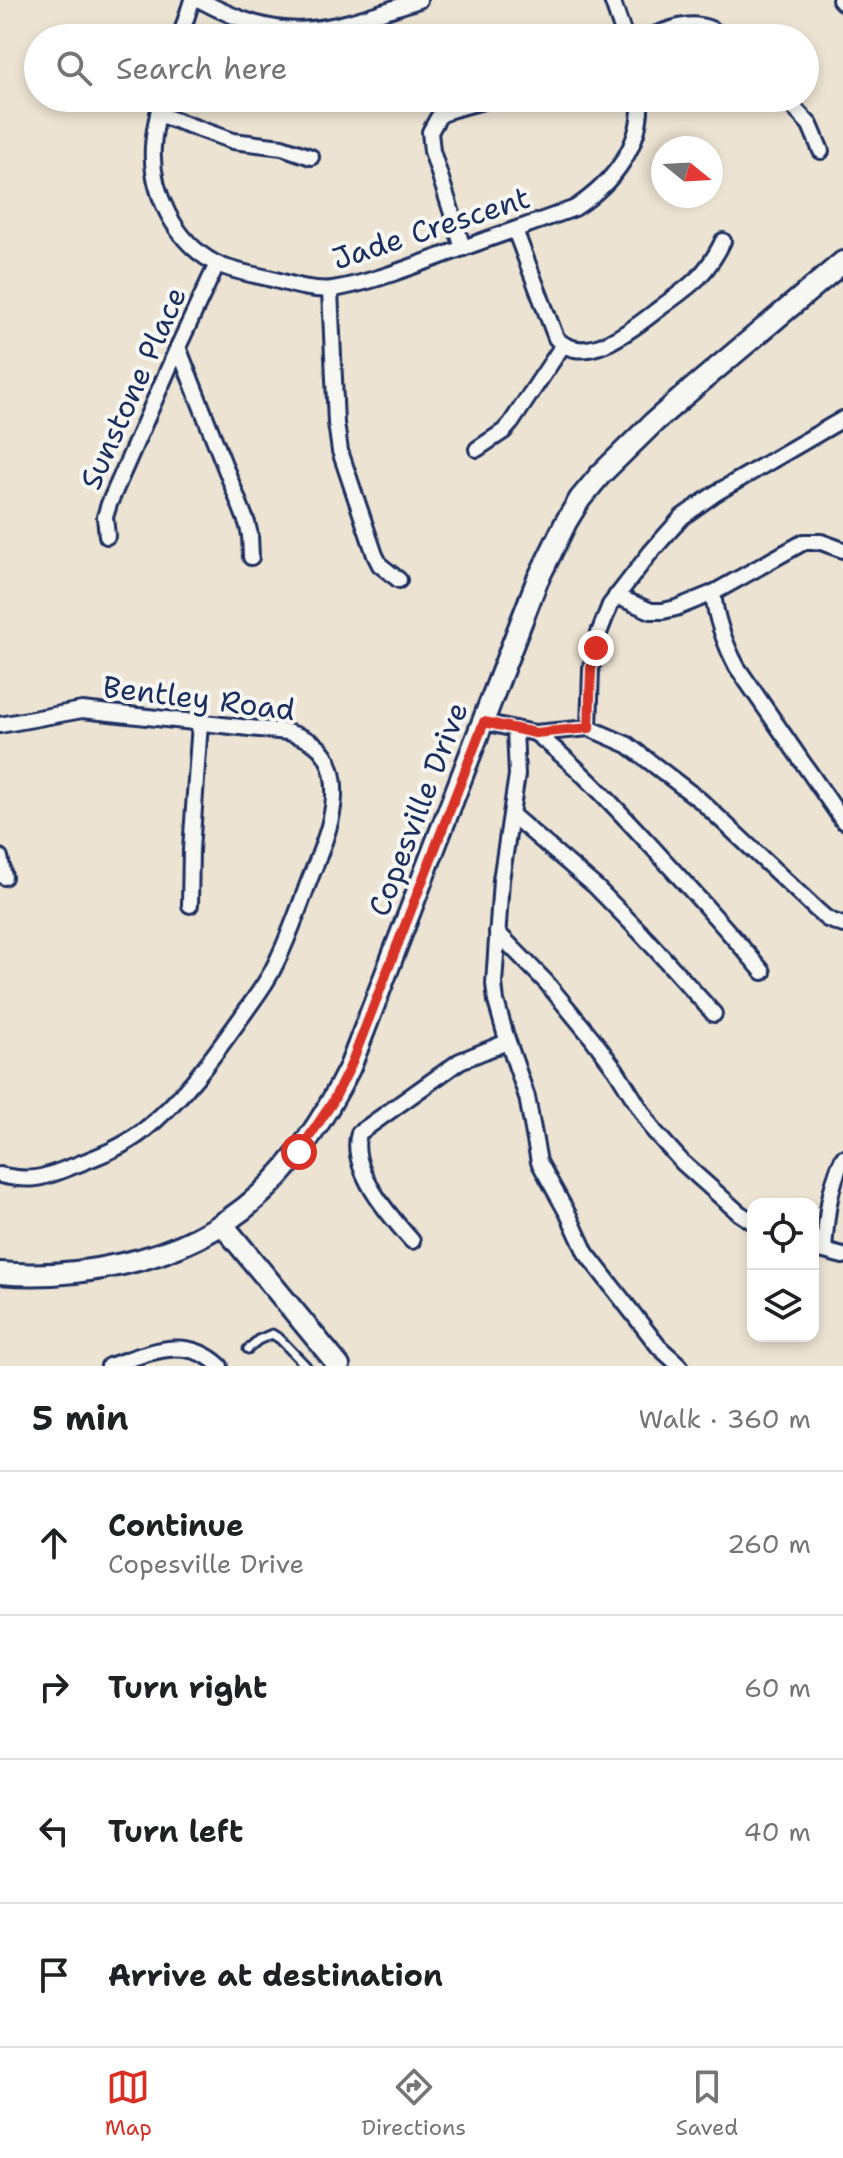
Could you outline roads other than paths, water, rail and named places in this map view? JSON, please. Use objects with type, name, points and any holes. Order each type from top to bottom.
[{"type":"street","points":[[184,24],[192,0]]},
{"type":"street","points":[[200,0],[258,24]]},
{"type":"street","points":[[345,24],[395,4],[419,0]]},
{"type":"street","points":[[612,0],[620,24]]},
{"type":"street","points":[[446,112],[439,116],[430,132],[432,151],[463,248]]},
{"type":"street","name":"Jade Crescent","points":[[158,114],[153,159],[161,198],[184,238],[217,264],[291,284],[330,290],[385,276],[575,208],[590,198],[620,168],[636,135],[641,112]]},
{"type":"street","points":[[798,112],[810,125],[821,151]]},
{"type":"street","points":[[158,114],[233,141],[282,147],[311,157]]},
{"type":"street","points":[[515,230],[551,327],[563,345],[576,349],[597,348],[639,324],[698,278],[716,256],[723,241]]},
{"type":"street","name":"Copesville Drive","points":[[0,1273],[40,1275],[103,1269],[151,1258],[223,1225],[259,1197],[299,1152],[332,1103],[350,1067],[537,581],[580,499],[654,422],[843,262]]},
{"type":"street","name":"Sunstone Place","points":[[107,536],[105,517],[109,504],[217,264]]},
{"type":"street","points":[[330,290],[340,451],[375,555],[380,565],[399,580]]},
{"type":"street","points":[[477,449],[511,423],[563,345]]},
{"type":"street","points":[[178,347],[247,523],[251,557]]},
{"type":"street","points":[[589,728],[591,669],[599,633],[610,605],[650,553],[682,517],[716,493],[843,419]]},
{"type":"street","points":[[616,596],[651,611],[663,611],[713,593],[804,542],[821,542],[842,552]]},
{"type":"street","points":[[713,593],[715,612],[737,667],[843,821]]},
{"type":"street","name":"Bentley Road","points":[[0,725],[82,710],[287,732],[319,747],[331,766],[334,781],[328,827],[283,950],[271,974],[211,1059],[167,1110],[122,1146],[44,1177],[24,1180],[0,1175]]},
{"type":"street","points":[[484,722],[535,733],[589,728],[628,745],[701,801],[827,919],[843,925]]},
{"type":"street","points":[[190,905],[200,723]]},
{"type":"street","points":[[515,729],[517,775],[501,880],[494,984],[496,1001],[527,1097],[539,1162],[586,1253],[659,1347],[680,1366]]},
{"type":"street","points":[[535,733],[604,794],[763,972]]},
{"type":"street","points":[[512,815],[596,887],[714,1014]]},
{"type":"street","points":[[0,857],[4,877]]},
{"type":"street","points":[[497,932],[546,982],[592,1038],[654,1131],[683,1163],[747,1218]]},
{"type":"street","points":[[412,1241],[385,1210],[366,1180],[357,1142],[359,1133],[460,1061],[507,1042]]},
{"type":"street","points":[[843,1158],[831,1191],[819,1250],[843,1256]]},
{"type":"street","points":[[223,1225],[339,1366]]},
{"type":"street","points":[[109,1366],[177,1348],[206,1354],[220,1366]]},
{"type":"lane","points":[[248,1349],[272,1334],[306,1366]]}]
